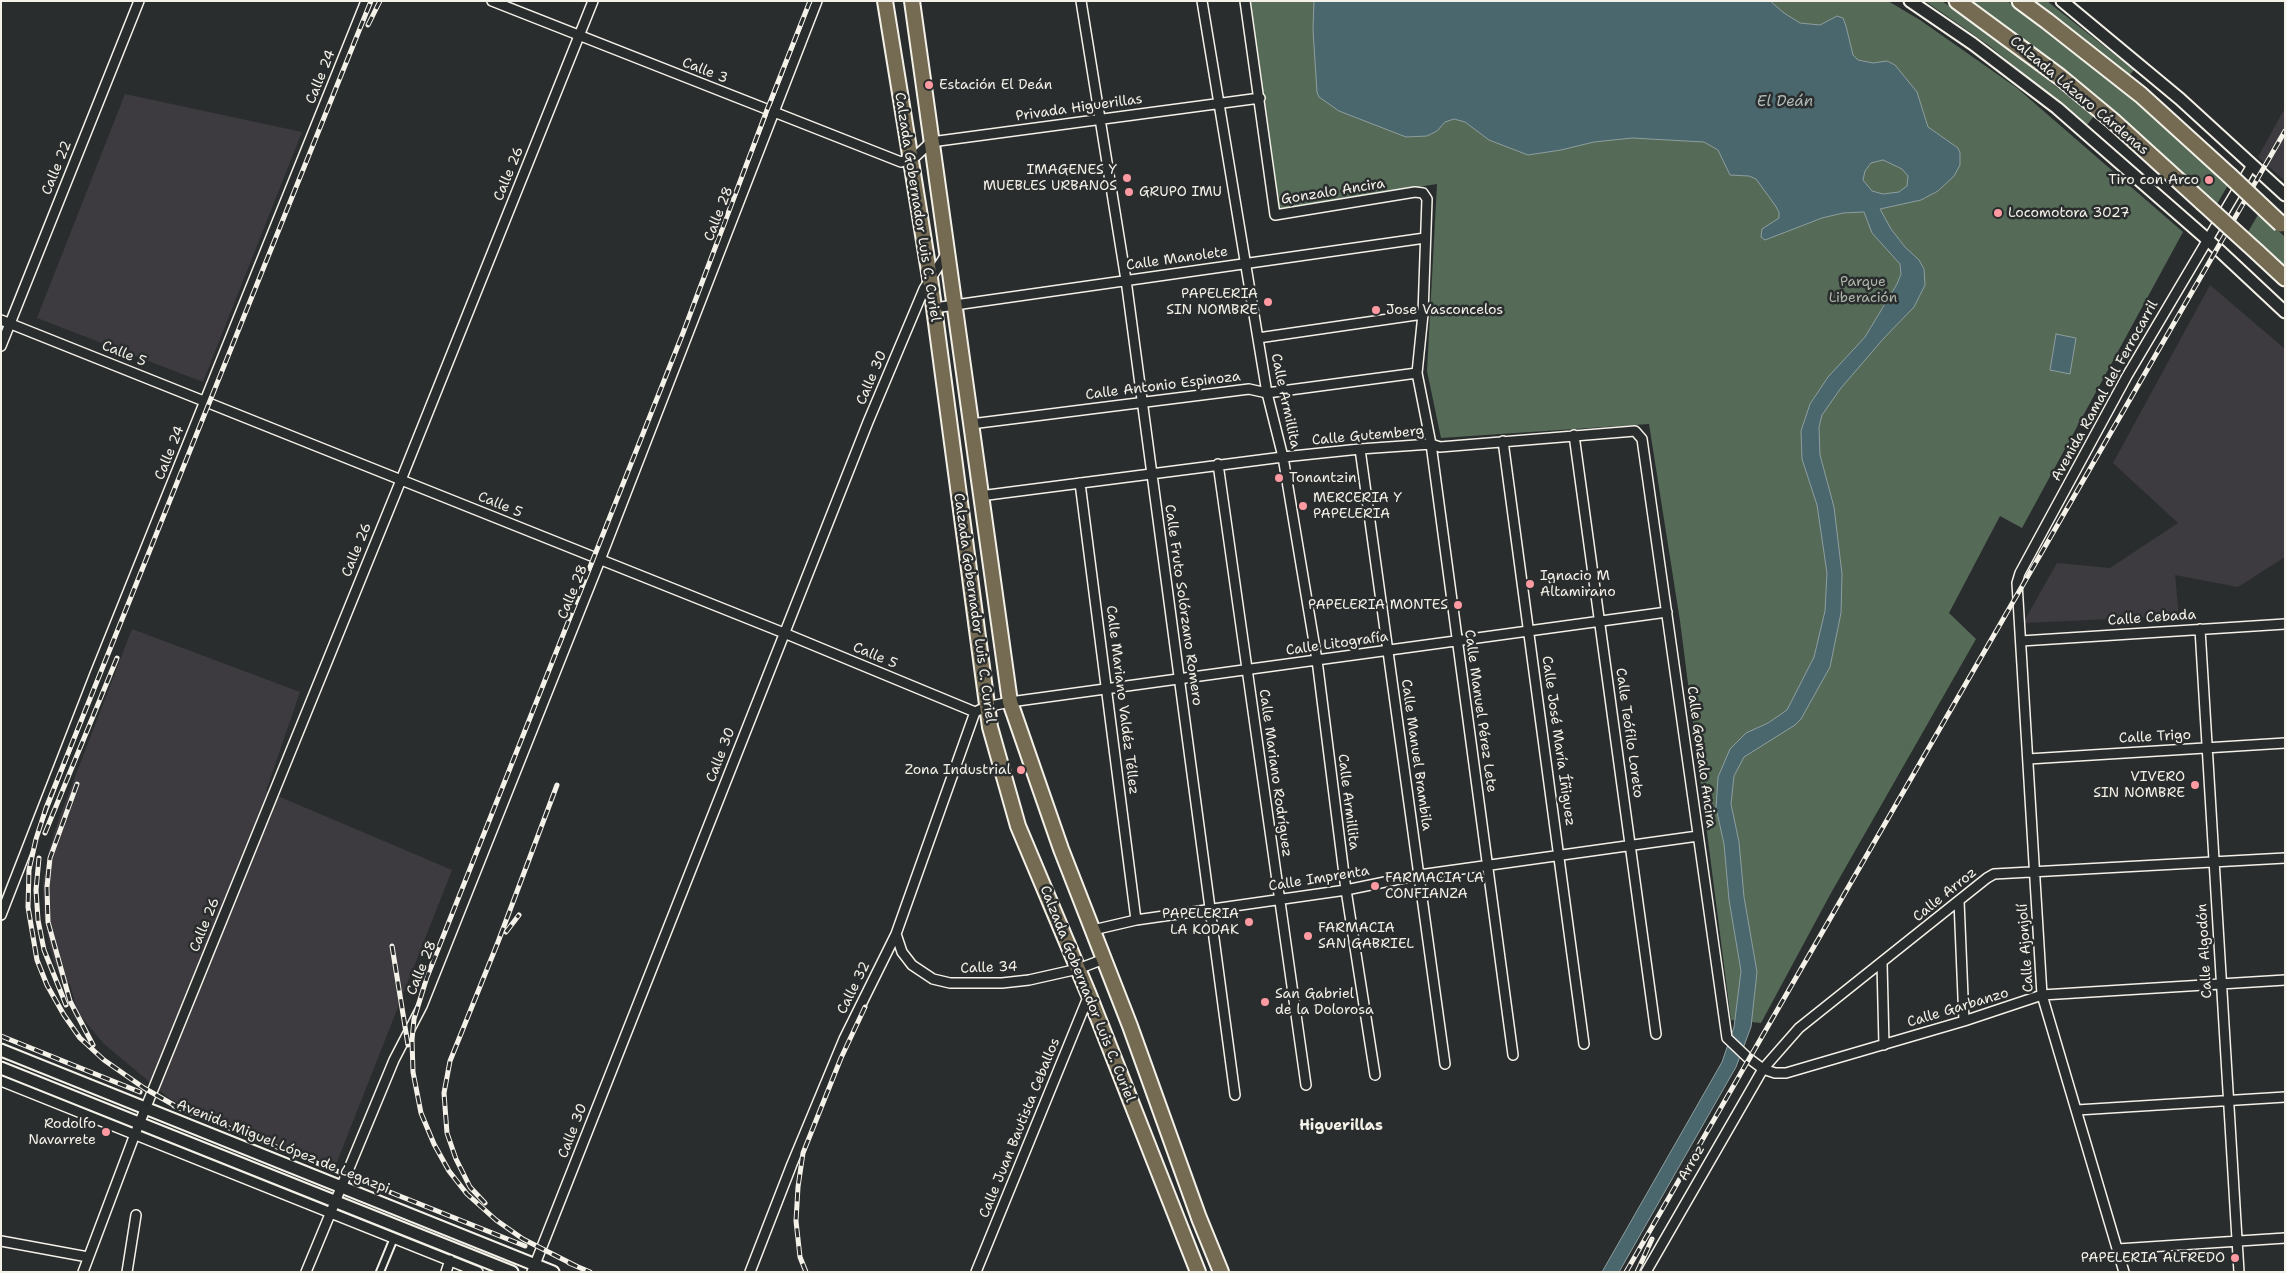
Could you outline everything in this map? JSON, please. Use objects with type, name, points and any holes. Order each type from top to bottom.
[{"type":"highway","name":"Calzada Lázaro Cárdenas","points":[[1957,1],[2060,77],[2113,121],[2285,278]]},
{"type":"highway","points":[[2020,1],[2048,21],[2141,96],[2230,175],[2283,226]]},
{"type":"main road","name":"Calzada Gobernador Luis C. Curiel","points":[[884,1],[930,278],[981,710],[1018,826],[1089,995],[1197,1271]]},
{"type":"main road","name":"Calzada Gobernador Luis C. Curiel","points":[[912,1],[930,142],[1010,702],[1061,849],[1130,1026],[1199,1218],[1222,1272]]},
{"type":"main road","name":"Calzada Lázaro Cárdenas","points":[[1910,1],[1973,44],[2057,108],[2208,240],[2285,312]]},
{"type":"main road","points":[[2062,1],[2180,99],[2285,195]]},
{"type":"main road","name":"Avenida Miguel López de Legazpi","points":[[1,1050],[341,1187],[534,1268],[553,1272]]},
{"type":"main road","points":[[1,1068],[140,1123],[332,1207],[512,1272]]},
{"type":"street","name":"Calle 22","points":[[1,346],[6,322],[139,1]]},
{"type":"street","name":"Calle 24","points":[[1,915],[99,665],[366,1]]},
{"type":"street","name":"Calle 3","points":[[492,1],[896,161],[909,160]]},
{"type":"street","name":"Calle 26","points":[[83,1272],[135,1134],[401,480],[593,1]]},
{"type":"street","name":"Calle 28","points":[[306,1272],[394,1060],[422,1006],[600,560],[816,1]]},
{"type":"street","name":"Calle Fruto Solórzano Romero","points":[[1081,1],[1126,280],[1208,910],[1235,1095]]},
{"type":"street","name":"Calle Armillita","points":[[1202,1],[1267,393],[1282,457],[1317,660],[1346,890],[1375,1075]]},
{"type":"street","points":[[1246,1],[1260,98]]},
{"type":"street","name":"Privada Higuerillas","points":[[930,142],[1260,98]]},
{"type":"street","name":"Gonzalo Ancira","points":[[1260,98],[1275,215],[1423,193]]},
{"type":"street","points":[[909,160],[916,157],[930,142]]},
{"type":"street","name":"Avenida Ramal del Ferrocarril","points":[[2020,641],[2017,583],[2020,573],[2127,376],[2252,166]]},
{"type":"street","name":"Calle Manuel Pérez Lete","points":[[1423,193],[1427,199],[1423,314],[1417,373],[1431,444],[1513,1055]]},
{"type":"street","name":"Calle Manolete","points":[[934,308],[1425,238]]},
{"type":"street","name":"Calle 30","points":[[534,1268],[872,413],[930,278],[947,253]]},
{"type":"street","points":[[1258,338],[1423,314]]},
{"type":"street","name":"Calle 5","points":[[6,322],[600,560],[981,710]]},
{"type":"street","name":"Calle Antonio Espinoza","points":[[971,424],[1249,389],[1267,393],[1417,373]]},
{"type":"street","name":"Calle Gutemberg","points":[[980,496],[1218,464],[1360,449],[1431,444],[1440,447],[1574,435],[1631,431],[1638,433]]},
{"type":"street","name":"Calle Gonzalo Ancira","points":[[1638,433],[1642,439],[1727,1038],[1763,1070]]},
{"type":"street","name":"Calle Teófilo Loreto","points":[[1574,435],[1656,1034]]},
{"type":"street","name":"Calle José María Íñiguez","points":[[1503,441],[1584,1044]]},
{"type":"street","name":"Calle Manuel Brambila","points":[[1360,449],[1446,1064]]},
{"type":"street","name":"Calle Mariano Rodríguez","points":[[1218,464],[1278,900],[1306,1085]]},
{"type":"street","name":"Calle Mariano Valdéz Téllez","points":[[1080,483],[1136,920]]},
{"type":"street","name":"Calle Litografía","points":[[981,710],[1010,702],[1667,612]]},
{"type":"street","name":"Calle Cebada","points":[[2020,641],[2285,624]]},
{"type":"street","name":"Calle Algodón","points":[[2200,629],[2220,984],[2239,1272]]},
{"type":"street","name":"Calle Ajonjolí","points":[[2020,641],[2042,995],[2124,1272]]},
{"type":"street","name":"Calle 32","points":[[750,1272],[844,1039],[896,934],[981,710]]},
{"type":"street","name":"Calle Trigo","points":[[2028,758],[2285,743]]},
{"type":"street","name":"Calle Imprenta","points":[[1093,930],[1136,920],[1346,890],[1419,875],[1698,836]]},
{"type":"street","name":"Calle Arroz","points":[[1763,1070],[1799,1028],[1994,874],[2285,858]]},
{"type":"street","points":[[1959,901],[1964,1021]]},
{"type":"street","name":"Calle 34","points":[[896,934],[902,952],[912,965],[933,979],[950,983],[1002,983],[1029,980],[1078,969],[1104,959]]},
{"type":"street","points":[[1882,963],[1884,1045]]},
{"type":"street","name":"Calle Garbanzo","points":[[1763,1070],[1786,1073],[1964,1021],[2042,995],[2285,980]]},
{"type":"street","name":"Calle Juan Bautista Ceballos","points":[[976,1272],[1089,995]]},
{"type":"street","name":"Arroz","points":[[1646,1272],[1763,1070]]},
{"type":"street","points":[[1,1081],[135,1134],[332,1207],[394,1238],[478,1272]]},
{"type":"street","points":[[2077,1110],[2285,1097]]},
{"type":"street","points":[[127,1272],[136,1215]]},
{"type":"street","points":[[380,1272],[394,1238]]},
{"type":"street","points":[[2118,1249],[2285,1238]]},
{"type":"street","points":[[1,1241],[88,1257]]},
{"type":"street","points":[[446,1272],[450,1260]]},
{"type":"shaded area","points":[[125,94],[302,132],[203,382],[37,318]]},
{"type":"shaded area","points":[[2285,108],[2285,181],[2258,157]]},
{"type":"shaded area","points":[[2210,285],[2285,349],[2285,557],[2238,587],[2175,575],[2179,616],[2023,623],[2057,563],[2110,568],[2178,523],[2113,463]]},
{"type":"shaded area","points":[[132,629],[300,692],[266,791],[452,870],[335,1167],[170,1099],[104,1044],[78,1013],[70,984],[62,981],[53,959],[44,917],[43,882],[49,851],[58,821]]},
{"type":"green space","name":"Parque Liberación","points":[[1247,1],[1888,1],[1920,20],[2017,88],[2183,232],[2022,528],[2000,516],[1949,613],[1976,639],[1831,893],[1761,1023],[1731,1020],[1680,621],[1649,424],[1441,438],[1427,371],[1437,184],[1278,209]]},
{"type":"green space","points":[[1925,1],[1942,1],[1991,36],[2094,116],[2087,125],[1987,44]]},
{"type":"green space","points":[[1967,1],[2007,1],[2100,70],[2228,185],[2217,204],[2085,88]]},
{"type":"green space","points":[[2028,1],[2047,1],[2134,70],[2128,77]]},
{"type":"green space","points":[[2259,213],[2285,237],[2285,266],[2248,232]]},
{"type":"water","name":"El Deán","points":[[1314,1],[1770,1],[1800,23],[1820,25],[1837,16],[1843,18],[1853,55],[1858,60],[1873,63],[1887,61],[1895,65],[1917,92],[1928,127],[1958,148],[1960,153],[1960,165],[1954,176],[1938,191],[1921,200],[1880,209],[1891,229],[1905,247],[1919,260],[1924,269],[1925,285],[1914,307],[1884,338],[1841,388],[1822,415],[1819,427],[1820,455],[1834,507],[1842,574],[1841,613],[1830,667],[1801,719],[1795,725],[1744,757],[1734,776],[1731,804],[1739,842],[1744,897],[1757,972],[1751,1027],[1736,1067],[1619,1272],[1602,1272],[1722,1062],[1734,1027],[1741,971],[1729,900],[1724,844],[1716,808],[1718,777],[1730,749],[1746,733],[1768,723],[1787,710],[1814,657],[1825,611],[1827,573],[1817,505],[1802,459],[1801,431],[1810,404],[1828,377],[1865,337],[1897,284],[1901,274],[1900,264],[1872,233],[1864,212],[1843,213],[1822,218],[1765,240],[1761,237],[1762,229],[1779,218],[1779,212],[1775,205],[1756,179],[1749,176],[1730,175],[1718,150],[1704,142],[1632,138],[1594,142],[1528,155],[1489,140],[1465,122],[1454,119],[1445,122],[1437,131],[1427,136],[1406,137],[1339,111],[1319,97],[1317,92],[1313,30]],"holes":[[[1883,160],[1902,169],[1908,176],[1907,186],[1899,192],[1883,194],[1872,191],[1863,180],[1865,171],[1871,163]]]},
{"type":"water","points":[[2056,334],[2076,338],[2070,374],[2050,370]]},
{"type":"railway","points":[[179,1108],[144,1088],[104,1060],[80,1038],[64,1015],[47,985],[37,960],[28,907],[29,870],[46,808],[371,1]]},
{"type":"railway","points":[[368,25],[380,1]]},
{"type":"railway","points":[[576,1266],[523,1239],[496,1220],[467,1194],[449,1171],[434,1144],[421,1113],[413,1072],[412,1040],[414,1019],[427,977],[683,333],[810,1]]},
{"type":"railway","points":[[1626,1272],[2285,131]]},
{"type":"railway","points":[[45,833],[117,658]]},
{"type":"railway","points":[[77,784],[50,858],[47,887],[48,922],[70,1001],[93,1045]]},
{"type":"railway","points":[[485,1203],[470,1187],[456,1159],[447,1133],[444,1093],[450,1061],[498,942],[557,785]]},
{"type":"railway","points":[[39,858],[36,890],[38,920],[44,950],[66,1005]]},
{"type":"railway","points":[[506,932],[519,915]]},
{"type":"railway","points":[[392,946],[408,1045]]},
{"type":"railway","points":[[806,1272],[800,1257],[796,1221],[803,1153],[841,1058],[865,1007]]},
{"type":"railway","points":[[1,1036],[140,1092]]},
{"type":"railway","points":[[174,1106],[525,1246]]},
{"type":"railway","points":[[1637,1272],[1652,1239]]},
{"type":"railway","points":[[569,1263],[590,1272]]},
{"type":"place","name":"Estación El Deán","points":[[929,85]]},
{"type":"place","name":"IMAGENES Y MUEBLES URBANOS","points":[[1127,178]]},
{"type":"place","name":"Tiro con Arco","points":[[2209,180]]},
{"type":"place","name":"GRUPO IMU","points":[[1129,192]]},
{"type":"place","name":"Locomotora 3027","points":[[1998,213]]},
{"type":"place","name":"PAPELERIA SIN NOMBRE","points":[[1268,302]]},
{"type":"place","name":"Jose Vasconcelos","points":[[1376,310]]},
{"type":"place","name":"Tonantzin","points":[[1279,478]]},
{"type":"place","name":"MERCERIA Y PAPELERIA","points":[[1303,506]]},
{"type":"place","name":"Ignacio M Altamirano","points":[[1530,584]]},
{"type":"place","name":"PAPELERIA MONTES","points":[[1458,605]]},
{"type":"place","name":"Zona Industrial","points":[[1021,770]]},
{"type":"place","name":"VIVERO SIN NOMBRE","points":[[2195,785]]},
{"type":"place","name":"FARMACIA LA CONFIANZA","points":[[1375,886]]},
{"type":"place","name":"PAPELERIA LA KODAK","points":[[1249,922]]},
{"type":"place","name":"FARMACIA SAN GABRIEL","points":[[1308,936]]},
{"type":"place","name":"San Gabriel de la Dolorosa","points":[[1265,1002]]},
{"type":"place","name":"Rodolfo Navarrete","points":[[106,1132]]},
{"type":"place","name":"PAPELERIA ALFREDO","points":[[2235,1258]]},
{"type":"district","name":"Higuerillas","points":[[1341,1126]]}]
